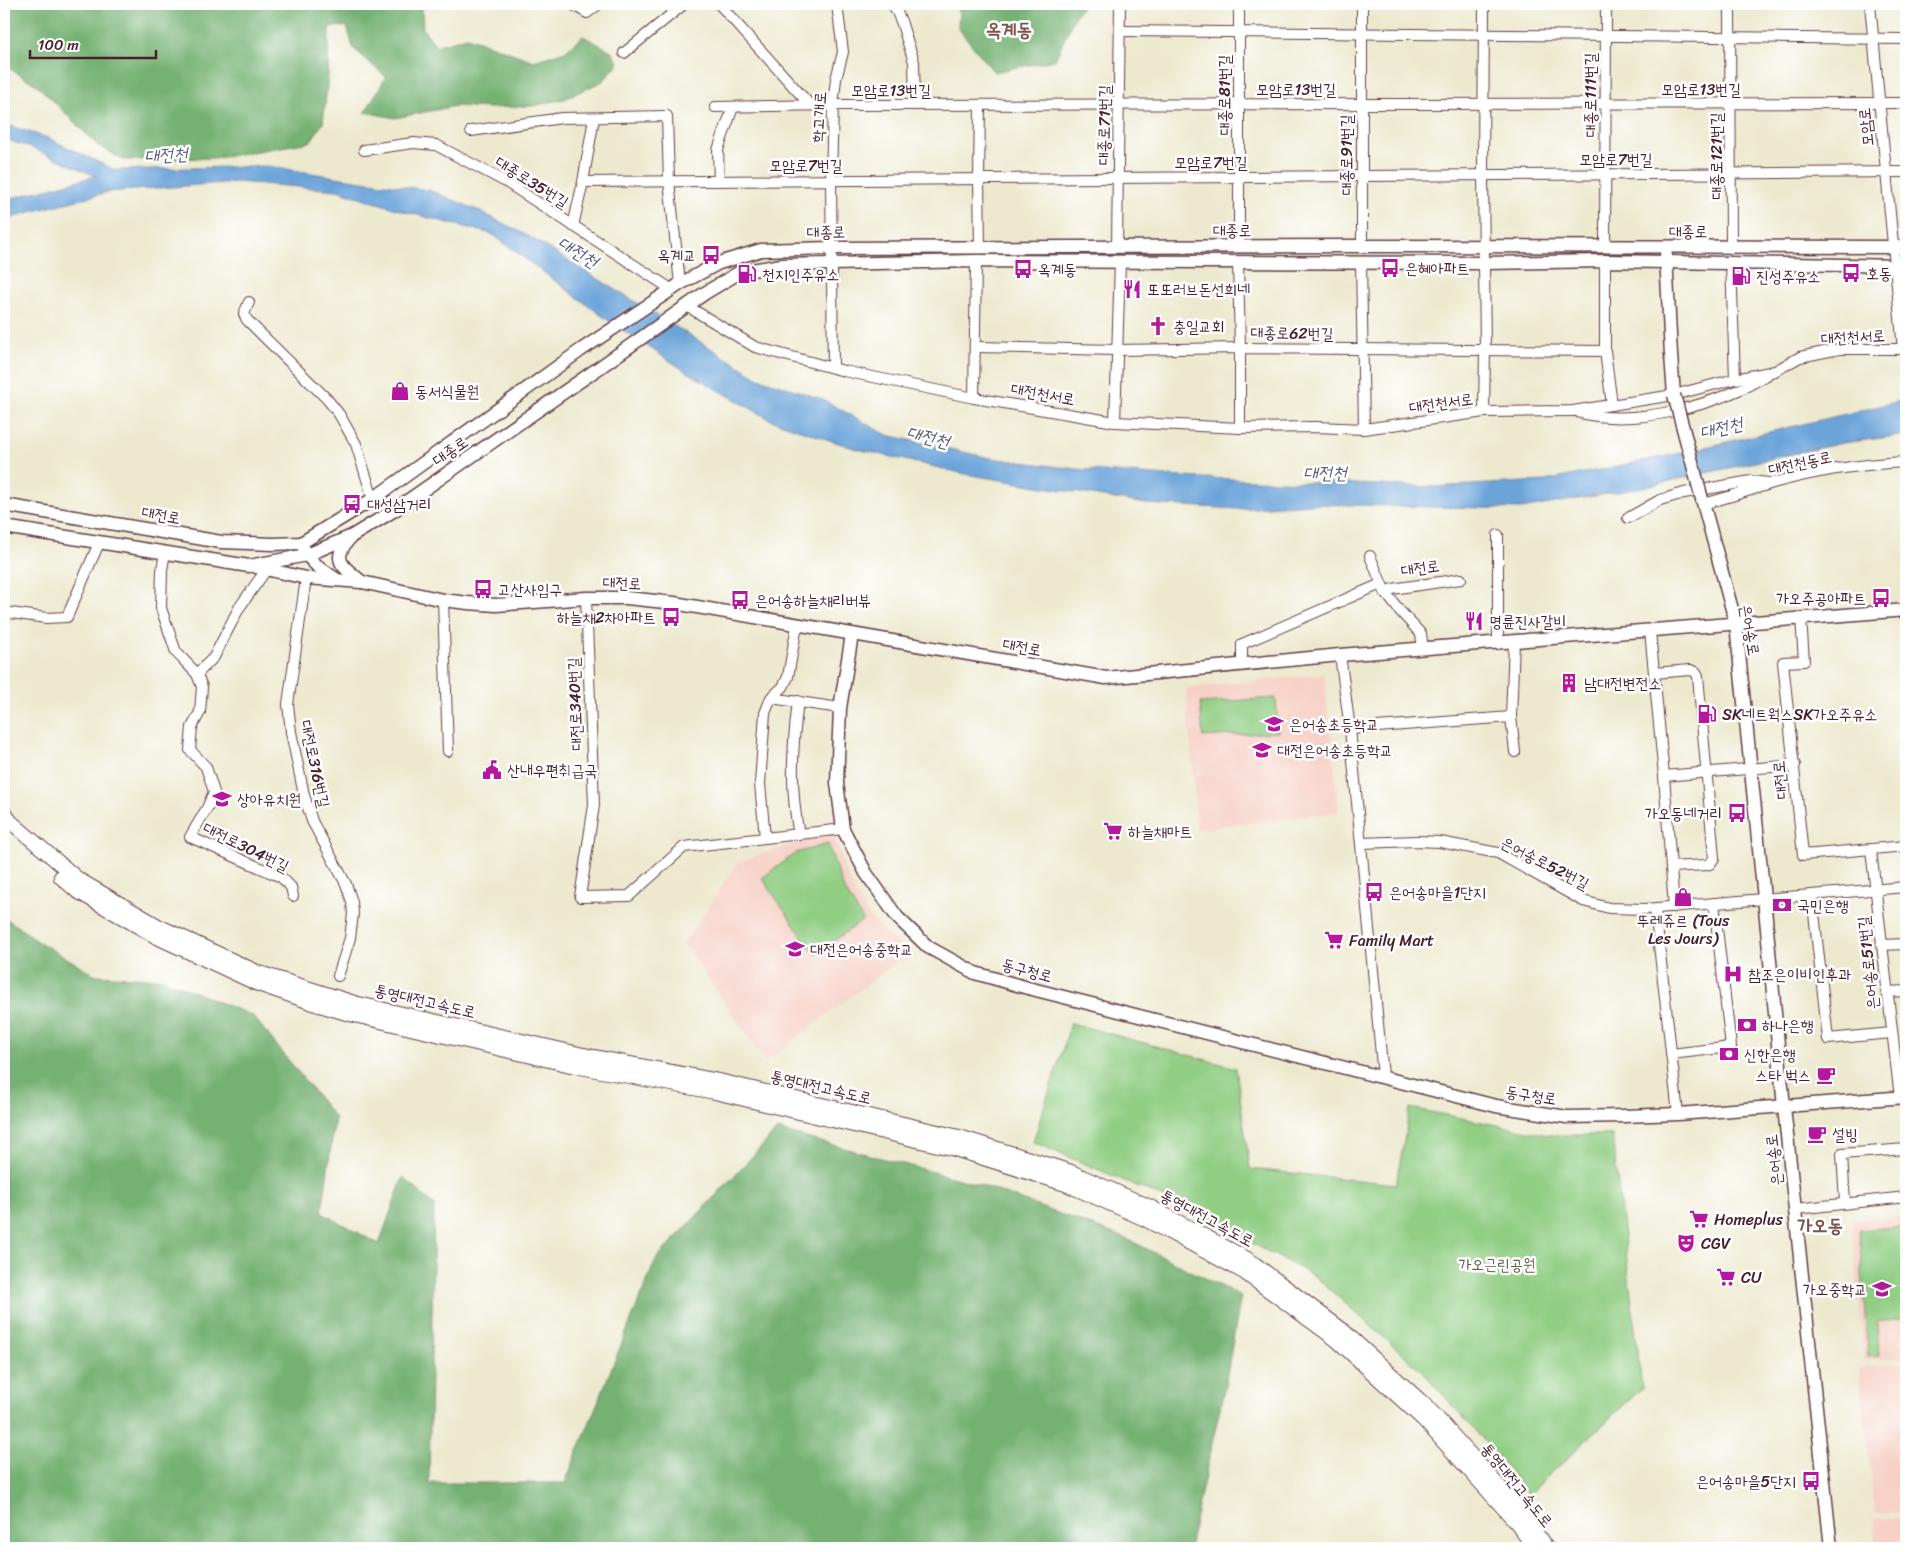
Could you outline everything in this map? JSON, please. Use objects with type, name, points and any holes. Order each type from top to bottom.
[{"type":"highway","name":"통영대전고속도로","points":[[4,813],[79,880],[158,926],[315,998]]},
{"type":"highway","name":"통영대전고속도로","points":[[4,827],[78,891],[156,937],[258,984],[575,1066],[715,1092],[955,1148],[1066,1184],[1145,1218],[1244,1272],[1337,1340],[1423,1419],[1546,1548]]},
{"type":"highway","name":"통영대전고속도로","points":[[1522,1521],[1534,1548]]},
{"type":"main road","name":"대종로","points":[[300,542],[373,499],[675,286],[719,263],[761,250],[1240,246],[1906,247]]},
{"type":"main road","points":[[1666,247],[1670,356],[1674,395]]},
{"type":"main road","name":"대종로","points":[[307,556],[352,536],[393,510],[686,306],[740,272],[781,265],[976,261],[1484,263],[1605,261],[1900,266]]},
{"type":"main road","name":"은어송로","points":[[1674,395],[1736,624],[1784,1107],[1831,1548]]},
{"type":"main road","name":"대전로","points":[[4,505],[221,542],[273,544],[300,542]]},
{"type":"main road","points":[[4,527],[249,566],[307,556]]},
{"type":"main road","points":[[352,536],[341,548],[339,558],[344,568],[362,582]]},
{"type":"main road","points":[[300,542],[307,556],[321,569],[339,581]]},
{"type":"main road","name":"대전로","points":[[249,566],[306,578],[362,582],[443,600],[496,605],[586,598],[627,598],[674,603],[797,626],[1106,678],[1340,656],[1906,610]]},
{"type":"main road","name":"동구청로","points":[[852,635],[840,708],[837,783],[843,829],[866,873],[897,917],[928,947],[975,973],[1496,1106],[1567,1117],[1678,1114],[1903,1097]]},
{"type":"street","points":[[572,4],[587,13],[599,4]]},
{"type":"street","points":[[624,53],[684,4]]},
{"type":"street","points":[[719,4],[810,105]]},
{"type":"street","name":"학고개로","points":[[832,264],[831,180],[833,105],[836,79],[843,52],[837,4]]},
{"type":"street","points":[[892,4],[902,21],[914,62],[915,105]]},
{"type":"street","name":"대종로71번길","points":[[1117,247],[1120,4]]},
{"type":"street","name":"대종로81번길","points":[[1240,4],[1238,177],[1240,246]]},
{"type":"street","name":"대종로91번길","points":[[1362,4],[1362,246]]},
{"type":"street","points":[[1484,4],[1484,412]]},
{"type":"street","name":"대종로111번길","points":[[1605,247],[1606,4]]},
{"type":"street","name":"대종로121번길","points":[[1730,4],[1731,248]]},
{"type":"street","name":"모암로","points":[[1870,4],[1892,247]]},
{"type":"street","points":[[1120,31],[1906,39]]},
{"type":"street","name":"모암로13번길","points":[[715,107],[810,105],[1906,103]]},
{"type":"street","points":[[980,105],[978,179],[980,248]]},
{"type":"street","points":[[719,181],[718,150],[733,107]]},
{"type":"street","points":[[471,132],[562,118],[667,116],[675,286]]},
{"type":"street","points":[[573,226],[594,118]]},
{"type":"street","name":"대종로35번길","points":[[364,150],[413,142],[436,145],[506,182],[573,226],[675,286]]},
{"type":"street","name":"모암로7번길","points":[[583,182],[1906,172]]},
{"type":"street","points":[[1892,247],[1900,266],[1905,349]]},
{"type":"street","points":[[974,398],[976,261]]},
{"type":"street","points":[[1605,261],[1605,351],[1612,405]]},
{"type":"street","points":[[1115,422],[1120,262]]},
{"type":"street","name":"대종로","points":[[1238,262],[1240,428]]},
{"type":"street","points":[[1361,262],[1364,430]]},
{"type":"street","points":[[1731,262],[1735,379]]},
{"type":"street","name":"대종로","points":[[832,264],[833,368]]},
{"type":"street","points":[[248,302],[244,314],[247,320],[327,399],[339,414],[356,444],[373,499]]},
{"type":"street","name":"대전천서로","points":[[686,306],[755,347],[833,368],[974,398],[1115,422],[1240,428],[1316,427],[1364,430],[1484,412],[1573,411],[1674,395],[1775,371],[1800,357],[1839,349],[1905,349]]},
{"type":"street","name":"대종로62번길","points":[[976,347],[1118,350],[1240,348],[1605,351]]},
{"type":"street","points":[[1573,411],[1591,415],[1625,417],[1671,412],[1730,395],[1775,371]]},
{"type":"street","name":"대전천동로","points":[[1703,502],[1774,483],[1856,467],[1906,462]]},
{"type":"street","points":[[1628,518],[1660,500],[1684,493],[1751,481],[1774,483]]},
{"type":"street","points":[[1498,535],[1498,644]]},
{"type":"street","points":[[4,612],[46,618],[67,618],[99,543]]},
{"type":"street","points":[[165,552],[162,570],[161,608],[176,652],[197,674],[214,657],[239,608],[266,570]]},
{"type":"street","name":"대전로","points":[[1370,556],[1383,588],[1400,612],[1421,634],[1423,649]]},
{"type":"street","name":"대전로316번길","points":[[306,578],[288,704],[304,795],[312,821],[346,884],[352,902],[354,914],[350,938],[338,976]]},
{"type":"street","name":"대전로","points":[[1242,665],[1242,644],[1383,588],[1392,589],[1461,579]]},
{"type":"street","name":"대전로340번길","points":[[586,598],[594,805],[580,898],[629,896],[684,847],[765,838]]},
{"type":"street","points":[[443,600],[448,751]]},
{"type":"street","name":"대전로","points":[[1801,618],[1804,661],[1783,662],[1803,856],[1906,846]]},
{"type":"street","points":[[797,626],[788,676],[783,687],[770,698],[765,713],[760,784],[765,838],[843,829]]},
{"type":"street","points":[[1650,630],[1674,907]]},
{"type":"street","points":[[1514,642],[1511,717],[1515,752]]},
{"type":"street","points":[[1340,656],[1350,729],[1383,1076]]},
{"type":"street","points":[[1654,673],[1690,670],[1696,672],[1698,676],[1708,772],[1714,858],[1710,864],[1706,865],[1671,867]]},
{"type":"street","name":"대전로304번길","points":[[197,674],[202,687],[200,712],[192,727],[190,750],[206,768],[214,792],[190,837],[281,877],[291,887],[293,896]]},
{"type":"street","points":[[770,698],[840,708]]},
{"type":"street","points":[[798,702],[792,762],[792,789],[799,835]]},
{"type":"street","points":[[1350,729],[1511,717]]},
{"type":"street","points":[[1664,776],[1795,765]]},
{"type":"street","name":"은어송로52번길","points":[[1361,844],[1416,841],[1440,842],[1498,853],[1558,887],[1600,907],[1655,909],[1764,898]]},
{"type":"street","name":"은어송로51번길","points":[[1871,850],[1891,1033],[1903,1097]]},
{"type":"street","points":[[1764,898],[1906,887]]},
{"type":"street","points":[[1812,894],[1828,1039],[1891,1033]]},
{"type":"street","points":[[1671,1054],[1731,1047],[1714,903]]},
{"type":"street","points":[[1655,909],[1678,1114]]},
{"type":"street","points":[[1881,945],[1906,944]]},
{"type":"street","points":[[1886,992],[1906,991]]},
{"type":"street","points":[[1845,1202],[1842,1154],[1906,1149]]},
{"type":"street","points":[[1796,1209],[1845,1202],[1906,1197]]},
{"type":"shaded area","name":"대전은어송초등학교","points":[[1324,674],[1339,812],[1197,829],[1186,688]]},
{"type":"shaded area","name":"대전은어송중학교","points":[[833,831],[847,876],[867,914],[907,954],[765,1062],[684,943],[738,862]]},
{"type":"shaded area","name":"가오중학교","points":[[1906,1216],[1906,1357],[1864,1362],[1852,1220]]},
{"type":"shaded area","points":[[1906,1363],[1906,1511],[1875,1514],[1859,1368]]},
{"type":"shaded area","points":[[1906,1517],[1906,1548],[1875,1548],[1874,1519]]},
{"type":"green space","points":[[4,4],[428,4],[422,7],[423,29],[436,46],[467,37],[534,61],[565,51],[583,36],[611,51],[619,63],[603,81],[564,99],[532,106],[489,108],[455,106],[395,118],[365,112],[386,77],[353,48],[347,26],[329,27],[328,77],[323,123],[310,142],[217,158],[124,160],[97,145],[38,86],[4,65]]},
{"type":"green space","points":[[959,4],[1084,4],[1075,16],[1055,60],[994,72],[958,28]]},
{"type":"green space","points":[[1276,698],[1278,732],[1203,737],[1200,703]]},
{"type":"green space","points":[[828,844],[843,887],[863,920],[815,955],[762,878],[796,853]]},
{"type":"green space","points":[[4,917],[39,942],[96,975],[163,979],[253,1016],[335,1118],[322,1213],[379,1244],[403,1177],[434,1205],[429,1483],[565,1483],[656,1259],[777,1130],[981,1185],[1125,1238],[1241,1296],[1224,1390],[1189,1548],[4,1548]]},
{"type":"green space","name":"가오근린공원","points":[[1071,1023],[1236,1068],[1250,1169],[1396,1184],[1410,1108],[1548,1135],[1612,1135],[1642,1388],[1528,1495],[1502,1461],[1421,1370],[1314,1276],[1177,1203],[1033,1142]]},
{"type":"green space","name":"가오중학교","points":[[1906,1226],[1906,1319],[1877,1322],[1879,1356],[1868,1357],[1859,1230]]},
{"type":"water","points":[[4,124],[48,138],[115,170],[268,166],[429,190],[477,210],[530,237],[759,378],[822,399],[887,435],[990,458],[1076,469],[1181,477],[1432,487],[1545,481],[1672,455],[1905,400],[1906,435],[1842,443],[1629,490],[1521,509],[1312,504],[1239,509],[1146,504],[965,474],[853,448],[771,420],[682,369],[609,321],[492,234],[406,212],[337,190],[236,182],[108,192],[23,214],[4,221],[4,200],[96,176],[32,148],[4,139]]},
{"type":"place","name":"옥계교","points":[[711,255]]},
{"type":"place","name":"은혜아파트","points":[[1390,268]]},
{"type":"place","name":"옥계동","points":[[1023,269]]},
{"type":"place","name":"호동","points":[[1851,273]]},
{"type":"place","name":"천지인주유소","points":[[747,274]]},
{"type":"place","name":"진성주유소","points":[[1741,276]]},
{"type":"place","name":"또또러브돈선희네","points":[[1132,289]]},
{"type":"place","name":"충일교회","points":[[1158,326]]},
{"type":"place","name":"동서식물원","points":[[400,391]]},
{"type":"place","name":"대성삼거리","points":[[352,504]]},
{"type":"place","name":"고산사입구","points":[[483,589]]},
{"type":"place","name":"가오주공아파트","points":[[1881,598]]},
{"type":"place","name":"은어송하늘채리버뷰","points":[[740,600]]},
{"type":"place","name":"하늘채2차아파트","points":[[671,617]]},
{"type":"place","name":"명륜진사갈비","points":[[1474,621]]},
{"type":"place","name":"남대전변전소","points":[[1569,683]]},
{"type":"place","name":"SK네트웍스SK가오주유소","points":[[1707,714]]},
{"type":"place","name":"은어송초등학교","points":[[1274,724]]},
{"type":"place","name":"대전은어송초등학교","points":[[1262,750]]},
{"type":"place","name":"산내우편취급국","points":[[492,770]]},
{"type":"place","name":"상아유치원","points":[[222,799]]},
{"type":"place","name":"가오동네거리","points":[[1737,813]]},
{"type":"place","name":"하늘채마트","points":[[1113,831]]},
{"type":"place","name":"은어송마을1단지","points":[[1374,892]]},
{"type":"place","name":"뚜레쥬르 (Tous Les Jours)","points":[[1683,897]]},
{"type":"place","name":"국민은행","points":[[1782,905]]},
{"type":"place","name":"Family Mart","points":[[1334,940]]},
{"type":"place","name":"대전은어송중학교","points":[[795,949]]},
{"type":"place","name":"참조은이비인후과","points":[[1733,974]]},
{"type":"place","name":"하나은행","points":[[1747,1025]]},
{"type":"place","name":"신한은행","points":[[1729,1054]]},
{"type":"place","name":"스타 벅스","points":[[1826,1075]]},
{"type":"place","name":"설빙","points":[[1817,1134]]},
{"type":"place","name":"Homeplus","points":[[1699,1219]]},
{"type":"place","name":"CGV","points":[[1686,1243]]},
{"type":"place","name":"CU","points":[[1726,1277]]},
{"type":"place","name":"가오중학교","points":[[1882,1289]]},
{"type":"place","name":"은어송마을5단지","points":[[1811,1481]]},
{"type":"district","name":"옥계동","points":[[1009,29]]},
{"type":"district","name":"가오동","points":[[1820,1225]]},
{"type":"water label","name":"대전천","points":[[166,155]]},
{"type":"water label","name":"대전천","points":[[578,252]]},
{"type":"water label","name":"대전천","points":[[1721,428]]},
{"type":"water label","name":"대전천","points":[[928,437]]},
{"type":"water label","name":"대전천","points":[[1325,473]]}]
